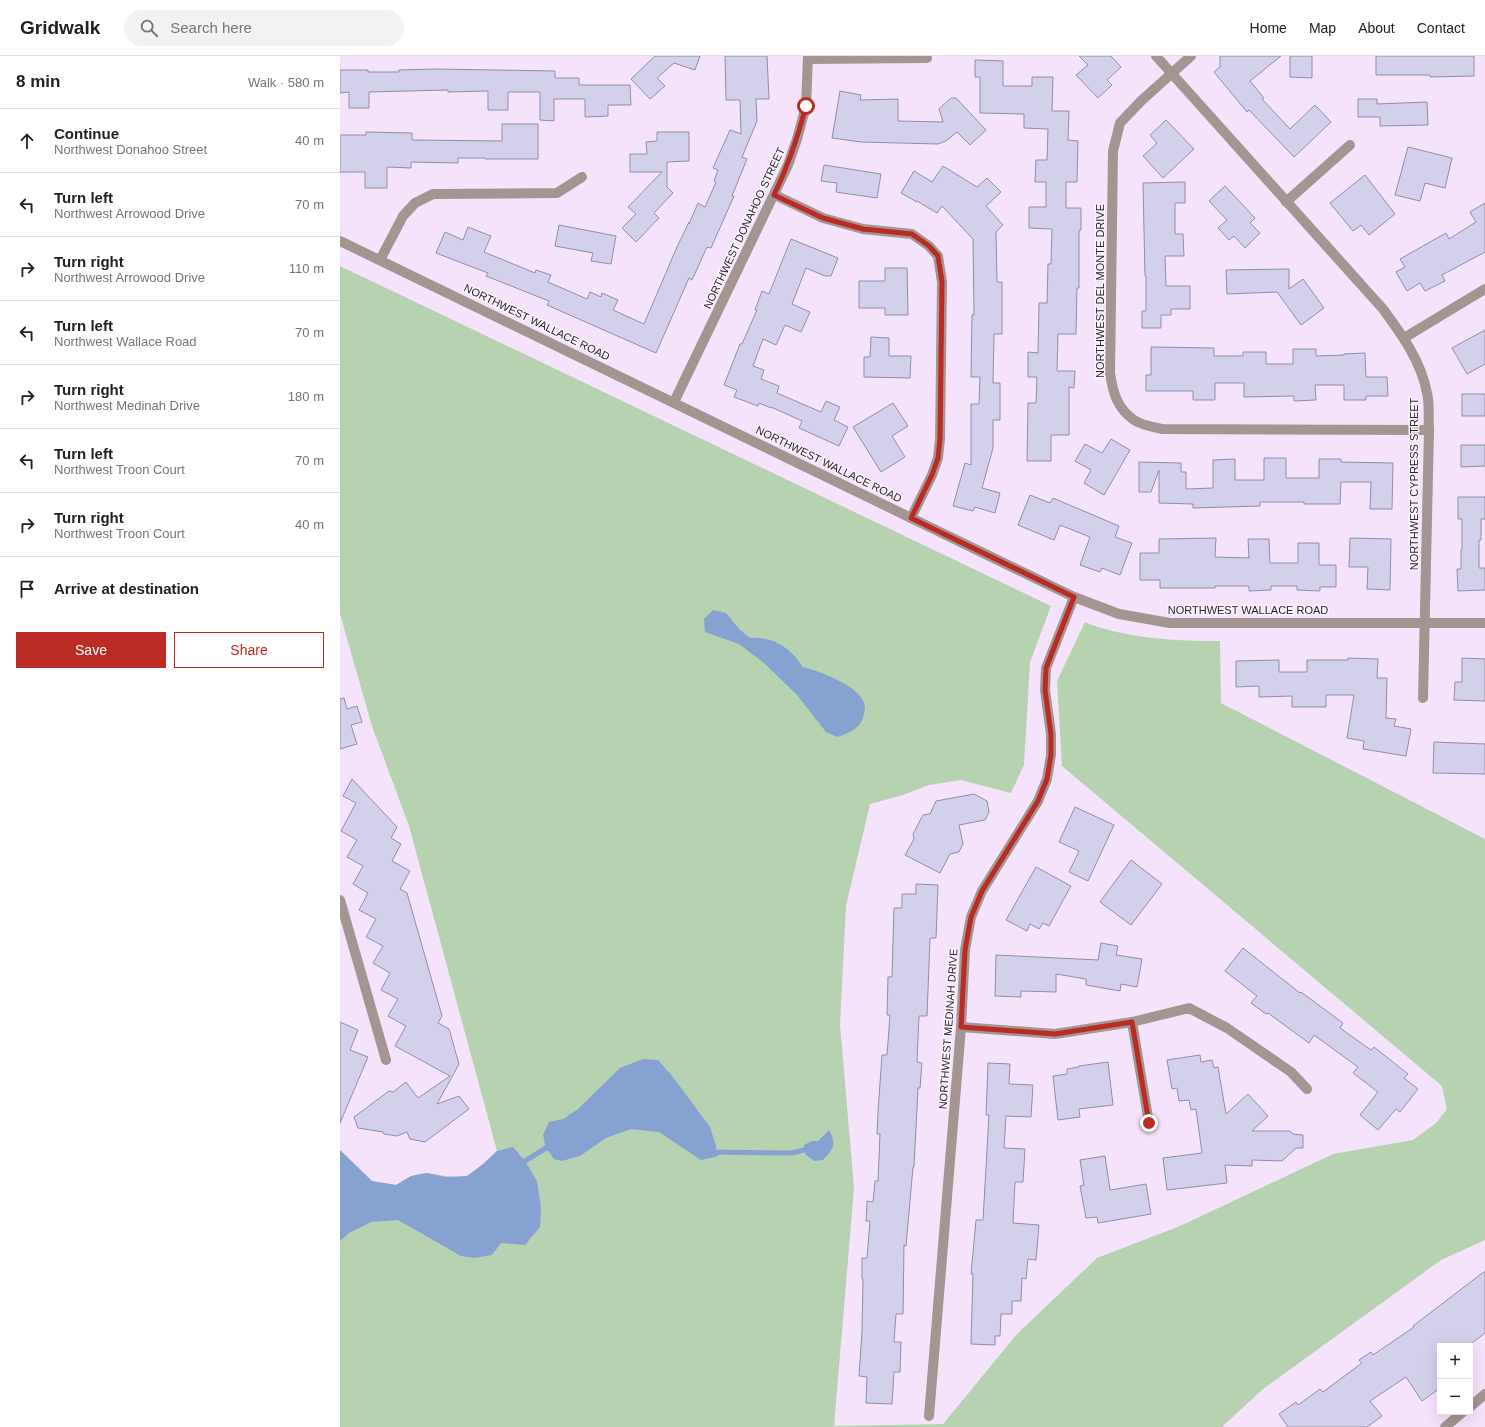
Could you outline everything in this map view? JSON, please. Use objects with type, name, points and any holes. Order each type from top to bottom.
[{"type":"street","name":"NORTHWEST CYPRESS STREET","points":[[1156,56],[1383,309],[1404,338],[1420,369],[1428,394],[1429,430],[1425,622]]},
{"type":"street","name":"NORTHWEST DEL MONTE DRIVE","points":[[1190,56],[1141,101],[1120,123],[1113,152],[1110,373],[1112,390],[1118,404],[1135,420],[1162,429],[1429,430]]},
{"type":"street","points":[[808,57],[927,58]]},
{"type":"street","name":"NORTHWEST DONAHOO STREET","points":[[674,402],[788,166],[806,106],[808,57]]},
{"type":"street","points":[[1286,202],[1350,146]]},
{"type":"street","points":[[380,260],[403,216],[415,203],[433,194],[557,194],[582,177]]},
{"type":"street","points":[[774,195],[823,218],[863,229],[912,234],[929,246],[938,256],[942,282],[940,439],[938,458],[932,475],[911,518]]},
{"type":"street","name":"NORTHWEST WALLACE ROAD","points":[[340,241],[1074,597],[1119,614],[1170,622],[1485,623]]},
{"type":"street","points":[[1404,338],[1485,289]]},
{"type":"street","name":"NORTHWEST MEDINAH DRIVE","points":[[929,1416],[961,1027],[965,950],[971,917],[982,891],[1038,801],[1047,779],[1051,755],[1051,734],[1045,690],[1046,668],[1074,597]]},
{"type":"street","points":[[1423,698],[1425,622]]},
{"type":"street","points":[[340,900],[386,1060]]},
{"type":"street","points":[[961,1027],[1055,1034],[1132,1022],[1190,1008],[1227,1028],[1285,1067],[1307,1089]]},
{"type":"street","points":[[1132,1022],[1149,1123]]},
{"type":"street","points":[[1473,1404],[1485,1394]]},
{"type":"street","points":[[1445,1427],[1459,1415]]},
{"type":"green space","points":[[340,266],[1051,606],[1030,662],[1024,765],[1011,793],[961,780],[929,785],[903,795],[870,804],[846,906],[840,1024],[854,1188],[834,1426],[943,1424],[1017,1334],[1097,1258],[1180,1226],[1333,1154],[1413,1140],[1436,1123],[1447,1109],[1442,1086],[1062,766],[1057,681],[1085,622],[1097,627],[1143,637],[1220,641],[1221,703],[1485,839],[1485,1240],[1441,1260],[1263,1389],[1222,1427],[340,1427],[340,1150],[372,1181],[396,1185],[411,1177],[424,1173],[454,1177],[468,1176],[480,1168],[497,1151],[409,826],[372,726],[340,614]]},
{"type":"water","points":[[713,610],[726,613],[739,629],[750,638],[774,641],[793,654],[803,667],[830,676],[858,693],[863,700],[865,708],[860,724],[849,732],[837,737],[826,732],[797,695],[764,663],[739,644],[705,632],[704,619]]},
{"type":"water","points":[[643,1059],[658,1060],[673,1077],[710,1127],[716,1146],[716,1157],[701,1160],[659,1132],[631,1129],[606,1138],[580,1156],[562,1161],[554,1159],[546,1148],[543,1135],[549,1122],[563,1119],[578,1109],[620,1068]]},
{"type":"water","points":[[829,1130],[834,1143],[832,1149],[823,1160],[814,1161],[805,1154],[804,1145],[812,1141],[818,1141]]},
{"type":"water","points":[[513,1147],[525,1161],[537,1181],[541,1208],[540,1227],[525,1245],[501,1243],[492,1255],[474,1258],[461,1256],[398,1220],[371,1222],[349,1233],[340,1241],[340,1150],[372,1181],[396,1185],[411,1176],[427,1173],[445,1177],[467,1176],[497,1151]]},
{"type":"building","points":[[655,56],[700,56],[695,70],[674,63],[657,78],[665,86],[650,99],[631,79]]},
{"type":"building","points":[[725,56],[767,56],[769,99],[756,99],[757,121],[742,157],[747,159],[732,196],[734,196],[711,248],[707,247],[692,280],[689,278],[656,353],[547,305],[549,301],[486,276],[488,273],[436,253],[445,232],[463,240],[468,227],[491,236],[484,252],[535,273],[536,270],[551,275],[548,282],[587,299],[590,292],[601,297],[602,293],[618,300],[613,310],[644,324],[677,247],[698,203],[705,207],[716,182],[714,181],[718,170],[713,168],[730,130],[741,134],[740,100],[726,100]]},
{"type":"building","points":[[1079,56],[1111,56],[1121,67],[1107,80],[1112,85],[1098,98],[1076,75],[1088,65]]},
{"type":"building","points":[[1220,56],[1281,56],[1250,81],[1264,98],[1262,99],[1290,129],[1315,105],[1331,122],[1294,157],[1249,110],[1247,112],[1214,72],[1220,67]]},
{"type":"building","points":[[1290,56],[1312,56],[1312,78],[1290,77]]},
{"type":"building","points":[[1376,56],[1474,56],[1474,76],[1430,77],[1430,75],[1376,75]]},
{"type":"building","points":[[975,60],[1003,61],[1003,86],[1032,86],[1032,77],[1053,77],[1052,111],[1069,111],[1068,140],[1078,141],[1077,182],[1066,182],[1066,208],[1081,208],[1076,334],[1058,334],[1057,371],[1075,371],[1074,388],[1069,387],[1069,435],[1051,435],[1051,461],[1027,461],[1028,403],[1036,403],[1037,377],[1028,377],[1028,352],[1038,353],[1039,303],[1047,303],[1048,264],[1051,264],[1052,229],[1029,228],[1029,207],[1046,207],[1046,182],[1035,182],[1036,160],[1047,160],[1048,129],[1024,128],[1024,114],[980,113],[980,77],[975,77]]},
{"type":"building","points":[[435,69],[555,71],[555,78],[579,78],[579,85],[630,85],[631,105],[608,105],[608,116],[585,117],[585,99],[554,99],[554,121],[540,120],[540,92],[508,92],[508,110],[488,110],[488,91],[448,92],[448,90],[369,92],[369,108],[349,108],[349,92],[340,93],[340,70],[399,72],[399,70]]},
{"type":"building","points":[[840,91],[861,95],[860,100],[898,99],[898,121],[943,122],[939,109],[951,98],[956,98],[986,130],[970,145],[957,132],[946,141],[938,144],[861,142],[832,138]]},
{"type":"building","points":[[1358,99],[1377,99],[1377,104],[1427,102],[1428,125],[1380,126],[1380,117],[1358,117]]},
{"type":"building","points":[[1166,120],[1194,149],[1163,178],[1143,156],[1157,143],[1150,135]]},
{"type":"building","points":[[502,124],[538,124],[538,159],[458,158],[458,163],[411,162],[411,168],[387,167],[387,188],[365,188],[365,172],[340,172],[340,135],[366,135],[366,132],[412,133],[412,140],[502,141]]},
{"type":"building","points":[[657,132],[689,132],[689,161],[667,162],[667,187],[673,193],[654,213],[659,218],[636,242],[622,228],[636,214],[628,207],[662,172],[630,172],[630,154],[647,154],[646,142],[657,141]]},
{"type":"building","points":[[1408,147],[1452,158],[1445,188],[1425,183],[1420,201],[1395,195]]},
{"type":"building","points":[[824,165],[881,174],[877,198],[836,192],[837,183],[821,181]]},
{"type":"building","points":[[943,166],[977,187],[987,178],[1001,192],[986,206],[1003,225],[996,232],[997,282],[1002,282],[1002,334],[994,334],[993,383],[1000,383],[1000,420],[993,420],[993,448],[982,488],[1000,493],[995,513],[975,507],[973,511],[953,506],[965,463],[971,465],[971,404],[979,404],[980,377],[971,377],[972,315],[974,315],[973,239],[942,206],[937,213],[901,193],[914,171],[932,182]]},
{"type":"building","points":[[1365,175],[1395,214],[1369,235],[1361,225],[1353,231],[1330,203]]},
{"type":"building","points":[[1185,182],[1185,203],[1175,203],[1175,234],[1183,234],[1184,256],[1165,256],[1166,286],[1190,286],[1190,309],[1171,309],[1171,315],[1161,315],[1161,328],[1142,328],[1142,311],[1146,311],[1143,183]]},
{"type":"building","points":[[1225,186],[1255,218],[1250,223],[1260,233],[1245,248],[1234,236],[1229,240],[1218,228],[1227,220],[1209,201]]},
{"type":"building","points":[[1485,203],[1485,252],[1442,275],[1445,281],[1425,291],[1420,283],[1407,291],[1396,272],[1405,267],[1400,259],[1446,233],[1449,239],[1476,222],[1470,212]]},
{"type":"building","points":[[559,225],[616,236],[611,264],[591,261],[593,253],[555,246]]},
{"type":"building","points":[[791,239],[838,258],[831,276],[825,276],[806,268],[792,304],[810,312],[801,332],[785,325],[776,345],[763,339],[753,366],[764,370],[761,379],[779,386],[777,393],[821,412],[826,401],[840,407],[834,420],[848,427],[839,446],[799,428],[802,421],[771,407],[759,403],[758,406],[734,397],[737,390],[724,385],[740,344],[742,344],[757,310],[755,310],[762,291],[769,294]]},
{"type":"building","points":[[885,268],[907,268],[908,315],[885,315],[885,308],[859,308],[859,281],[885,281]]},
{"type":"building","points":[[1289,269],[1289,289],[1303,279],[1324,308],[1301,325],[1277,292],[1227,294],[1226,270]]},
{"type":"building","points":[[1485,330],[1485,364],[1467,374],[1452,348]]},
{"type":"building","points":[[871,337],[889,338],[889,356],[911,356],[910,378],[864,377],[864,357],[870,357]]},
{"type":"building","points":[[1151,347],[1214,348],[1214,356],[1243,356],[1243,352],[1266,352],[1266,364],[1293,364],[1293,349],[1316,349],[1316,356],[1365,353],[1366,377],[1387,377],[1388,396],[1366,396],[1366,400],[1344,400],[1344,385],[1315,385],[1316,400],[1294,401],[1294,396],[1244,397],[1244,383],[1215,383],[1215,400],[1193,400],[1193,391],[1146,391],[1146,375],[1151,375]]},
{"type":"building","points":[[1462,394],[1485,394],[1485,416],[1462,416]]},
{"type":"building","points":[[893,403],[908,426],[892,436],[905,457],[881,472],[853,427]]},
{"type":"building","points":[[1111,439],[1130,450],[1104,495],[1084,483],[1091,470],[1075,461],[1085,444],[1102,453]]},
{"type":"building","points":[[1461,445],[1485,445],[1485,466],[1461,467]]},
{"type":"building","points":[[1264,458],[1286,458],[1286,478],[1319,478],[1319,459],[1341,459],[1341,462],[1393,463],[1392,509],[1370,509],[1371,482],[1341,482],[1340,504],[1260,502],[1260,506],[1193,508],[1193,504],[1159,503],[1159,470],[1151,492],[1139,492],[1139,462],[1181,463],[1181,472],[1186,472],[1186,489],[1213,488],[1213,460],[1235,459],[1235,480],[1264,480]]},
{"type":"building","points":[[1030,495],[1050,503],[1053,498],[1119,526],[1115,537],[1132,543],[1120,575],[1102,568],[1100,572],[1080,565],[1090,537],[1060,525],[1054,540],[1018,525]]},
{"type":"building","points":[[1458,497],[1485,497],[1485,519],[1481,519],[1481,540],[1479,540],[1479,568],[1485,568],[1485,590],[1458,591],[1457,569],[1461,569],[1462,519],[1458,519]]},
{"type":"building","points":[[1216,538],[1215,557],[1249,558],[1248,539],[1269,539],[1270,563],[1298,563],[1298,543],[1319,543],[1319,565],[1336,565],[1336,587],[1320,587],[1320,591],[1297,590],[1297,586],[1271,586],[1271,590],[1249,591],[1249,586],[1215,586],[1215,588],[1160,588],[1160,580],[1140,580],[1140,553],[1159,553],[1159,539]]},
{"type":"building","points":[[1350,538],[1391,539],[1390,590],[1367,589],[1368,567],[1349,567]]},
{"type":"building","points":[[1348,658],[1378,659],[1377,678],[1387,678],[1386,718],[1396,719],[1394,726],[1411,729],[1406,756],[1363,749],[1364,741],[1347,738],[1354,695],[1326,695],[1326,707],[1292,707],[1292,696],[1259,697],[1259,686],[1236,687],[1236,661],[1279,660],[1279,672],[1307,672],[1307,660],[1348,660]]},
{"type":"building","points":[[1462,658],[1485,659],[1485,701],[1454,700],[1455,682],[1462,682]]},
{"type":"building","points":[[344,698],[347,709],[357,706],[362,722],[351,725],[357,744],[340,749],[340,699]]},
{"type":"building","points":[[1434,742],[1485,744],[1485,774],[1433,773]]},
{"type":"building","points":[[352,779],[397,827],[391,838],[401,844],[392,861],[410,871],[400,889],[407,893],[442,1016],[438,1023],[449,1029],[459,1064],[437,1104],[459,1096],[469,1109],[425,1142],[410,1139],[407,1132],[397,1136],[358,1128],[354,1117],[389,1091],[393,1092],[406,1082],[418,1098],[450,1076],[395,1046],[406,1026],[388,1016],[398,999],[381,990],[390,973],[373,963],[383,946],[366,937],[376,919],[359,910],[368,893],[353,884],[363,866],[347,857],[357,840],[341,831],[356,803],[343,796]]},
{"type":"building","points":[[974,794],[987,801],[989,812],[985,820],[959,825],[963,844],[959,852],[950,854],[940,873],[905,855],[914,839],[913,834],[923,815],[930,814],[936,801]]},
{"type":"building","points":[[1075,807],[1114,825],[1088,881],[1069,872],[1079,851],[1059,842]]},
{"type":"building","points":[[1131,860],[1162,884],[1131,925],[1100,902]]},
{"type":"building","points":[[1036,867],[1071,886],[1049,926],[1043,923],[1039,929],[1030,924],[1027,931],[1006,920]]},
{"type":"building","points":[[916,884],[938,885],[936,938],[930,938],[927,1016],[919,1016],[917,1062],[922,1063],[920,1088],[918,1088],[914,1167],[906,1246],[904,1245],[903,1314],[896,1314],[894,1342],[901,1342],[900,1372],[894,1372],[892,1404],[866,1403],[867,1377],[859,1376],[862,1331],[862,1258],[867,1258],[870,1221],[866,1221],[867,1201],[873,1202],[875,1181],[878,1181],[880,1134],[877,1134],[878,1112],[882,1055],[887,1055],[890,1015],[887,1015],[888,977],[892,977],[894,908],[902,908],[902,894],[916,894]]},
{"type":"building","points":[[1101,943],[1118,946],[1116,955],[1142,959],[1137,987],[1121,984],[1120,991],[1086,985],[1086,979],[1056,974],[1056,992],[1021,991],[1021,997],[995,996],[996,955],[1098,960]]},
{"type":"building","points":[[1243,948],[1300,993],[1301,992],[1343,1023],[1340,1028],[1371,1050],[1374,1047],[1408,1074],[1404,1078],[1418,1089],[1400,1112],[1396,1109],[1378,1130],[1360,1115],[1378,1092],[1353,1073],[1358,1067],[1314,1035],[1309,1043],[1268,1013],[1266,1014],[1251,1003],[1257,996],[1225,971]]},
{"type":"building","points":[[340,1022],[358,1030],[350,1050],[368,1057],[340,1123]]},
{"type":"building","points":[[1200,1055],[1201,1062],[1212,1060],[1214,1068],[1218,1067],[1226,1114],[1248,1094],[1268,1116],[1252,1131],[1290,1131],[1293,1134],[1303,1135],[1303,1148],[1296,1148],[1282,1161],[1252,1160],[1252,1166],[1225,1165],[1227,1183],[1167,1190],[1163,1158],[1202,1153],[1196,1109],[1191,1110],[1189,1100],[1179,1101],[1177,1088],[1172,1089],[1167,1060]]},
{"type":"building","points":[[1108,1062],[1113,1105],[1079,1109],[1080,1117],[1058,1120],[1053,1076],[1067,1074],[1067,1069]]},
{"type":"building","points":[[988,1063],[1010,1064],[1009,1084],[1033,1085],[1031,1117],[1006,1116],[1004,1148],[1025,1149],[1023,1182],[1015,1182],[1013,1223],[1039,1225],[1036,1260],[1028,1259],[1026,1279],[1022,1278],[1021,1301],[1012,1301],[1012,1314],[1001,1314],[1000,1336],[995,1336],[995,1345],[971,1344],[973,1274],[971,1274],[976,1220],[983,1220],[989,1115],[986,1115]]},
{"type":"building","points":[[1105,1156],[1110,1190],[1146,1184],[1151,1214],[1098,1223],[1097,1217],[1086,1218],[1080,1186],[1084,1185],[1080,1160]]},
{"type":"building","points":[[1485,1271],[1485,1333],[1472,1343],[1437,1343],[1437,1390],[1422,1401],[1406,1377],[1370,1401],[1382,1416],[1367,1427],[1288,1427],[1279,1414],[1296,1402],[1298,1405],[1320,1389],[1323,1392],[1362,1363],[1359,1360],[1371,1352],[1373,1355],[1414,1327],[1413,1326]]},
{"type":"waterway","points":[[525,1161],[546,1148]]},
{"type":"waterway","points":[[716,1154],[709,1152],[792,1153],[804,1150]]},
{"type":"route","points":[[806,106],[788,166],[774,195],[823,218],[863,229],[912,234],[929,246],[938,256],[942,282],[940,439],[938,458],[932,475],[911,518],[1074,597],[1046,668],[1045,690],[1051,734],[1051,755],[1047,779],[1038,801],[982,891],[971,917],[965,950],[961,1027],[1055,1034],[1132,1022],[1149,1123]]}]
